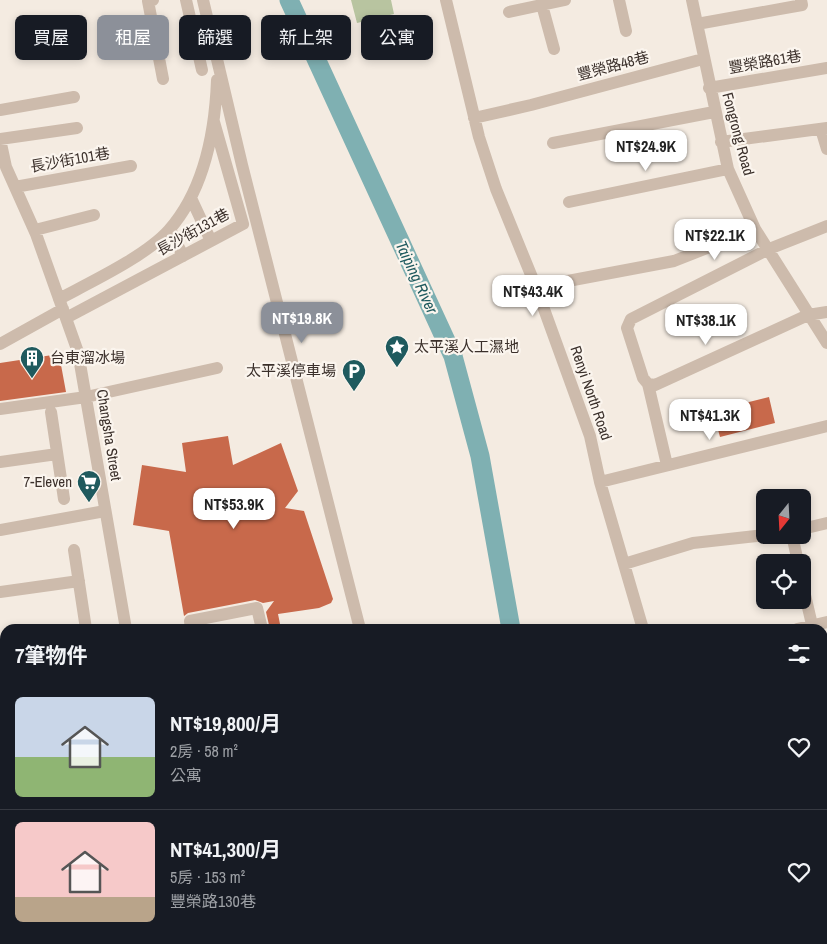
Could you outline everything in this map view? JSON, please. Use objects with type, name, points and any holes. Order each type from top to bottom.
[{"type":"street","points":[[153,0],[148,1],[163,79]]},
{"type":"street","points":[[186,0],[202,70]]},
{"type":"street","points":[[204,0],[218,65],[359,624]]},
{"type":"street","name":"Renyi North Road","points":[[446,0],[474,118],[496,189],[536,287],[590,436],[600,482],[642,624]]},
{"type":"street","points":[[509,12],[565,0]]},
{"type":"street","points":[[619,0],[626,31]]},
{"type":"street","name":"Fongrong Road","points":[[692,0],[714,112],[728,170],[755,229],[770,249],[808,315],[827,343]]},
{"type":"street","points":[[697,24],[802,3]]},
{"type":"street","points":[[542,5],[554,49]]},
{"type":"street","name":"豐榮路48巷","points":[[474,118],[531,105],[703,59]]},
{"type":"street","points":[[0,344],[63,309],[111,272],[160,239],[170,229],[191,198],[212,142],[218,65]]},
{"type":"street","name":"豐榮路61巷","points":[[709,88],[827,68]]},
{"type":"street","points":[[0,110],[74,97]]},
{"type":"street","points":[[553,143],[714,112]]},
{"type":"street","name":"長沙街131巷","points":[[63,309],[184,256],[243,224],[214,122]]},
{"type":"street","points":[[0,139],[77,128]]},
{"type":"street","points":[[721,142],[824,128],[827,149]]},
{"type":"street","name":"Changsha Street","points":[[0,139],[6,167],[35,230],[78,352],[125,624]]},
{"type":"street","name":"長沙街101巷","points":[[15,186],[131,166]]},
{"type":"street","points":[[570,202],[728,170]]},
{"type":"street","points":[[191,198],[211,241]]},
{"type":"street","points":[[35,230],[94,215]]},
{"type":"street","points":[[667,465],[648,384],[643,378],[627,328],[631,319],[770,249],[827,226]]},
{"type":"street","points":[[170,229],[184,256]]},
{"type":"street","points":[[536,287],[674,261],[755,229]]},
{"type":"street","points":[[648,384],[655,384],[808,315],[827,312]]},
{"type":"street","points":[[0,409],[86,398],[217,368]]},
{"type":"street","points":[[51,412],[64,498]]},
{"type":"street","points":[[600,482],[827,426]]},
{"type":"street","points":[[0,462],[57,454]]},
{"type":"street","points":[[0,530],[105,511]]},
{"type":"street","points":[[811,527],[827,523]]},
{"type":"street","points":[[624,564],[693,543],[756,535]]},
{"type":"street","points":[[74,550],[85,624]]},
{"type":"street","points":[[0,592],[79,581]]},
{"type":"street","points":[[190,624],[190,621],[257,608],[261,624]]},
{"type":"street","points":[[808,609],[811,624]]},
{"type":"green space","points":[[351,0],[391,0],[394,14],[361,15],[361,22],[357,23]]},
{"type":"building","name":"台東溜冰場","points":[[59,354],[66,392],[0,401],[0,363]]},
{"type":"building","points":[[769,397],[775,423],[720,437],[713,411]]},
{"type":"building","points":[[228,436],[233,465],[281,443],[298,491],[285,508],[304,511],[333,599],[331,603],[319,608],[278,614],[280,624],[269,624],[266,612],[274,601],[263,603],[255,600],[188,613],[184,616],[169,531],[133,525],[142,465],[186,472],[182,443]]},
{"type":"waterway","name":"Taiping River","points":[[289,0],[453,356],[480,456],[510,624]]},
{"type":"place","name":"太平溪人工濕地","points":[[397,368]]},
{"type":"place","name":"台東溜冰場","points":[[32,379]]},
{"type":"place","name":"太平溪停車場","points":[[354,392]]},
{"type":"place","name":"7-Eleven","points":[[89,503]]}]
